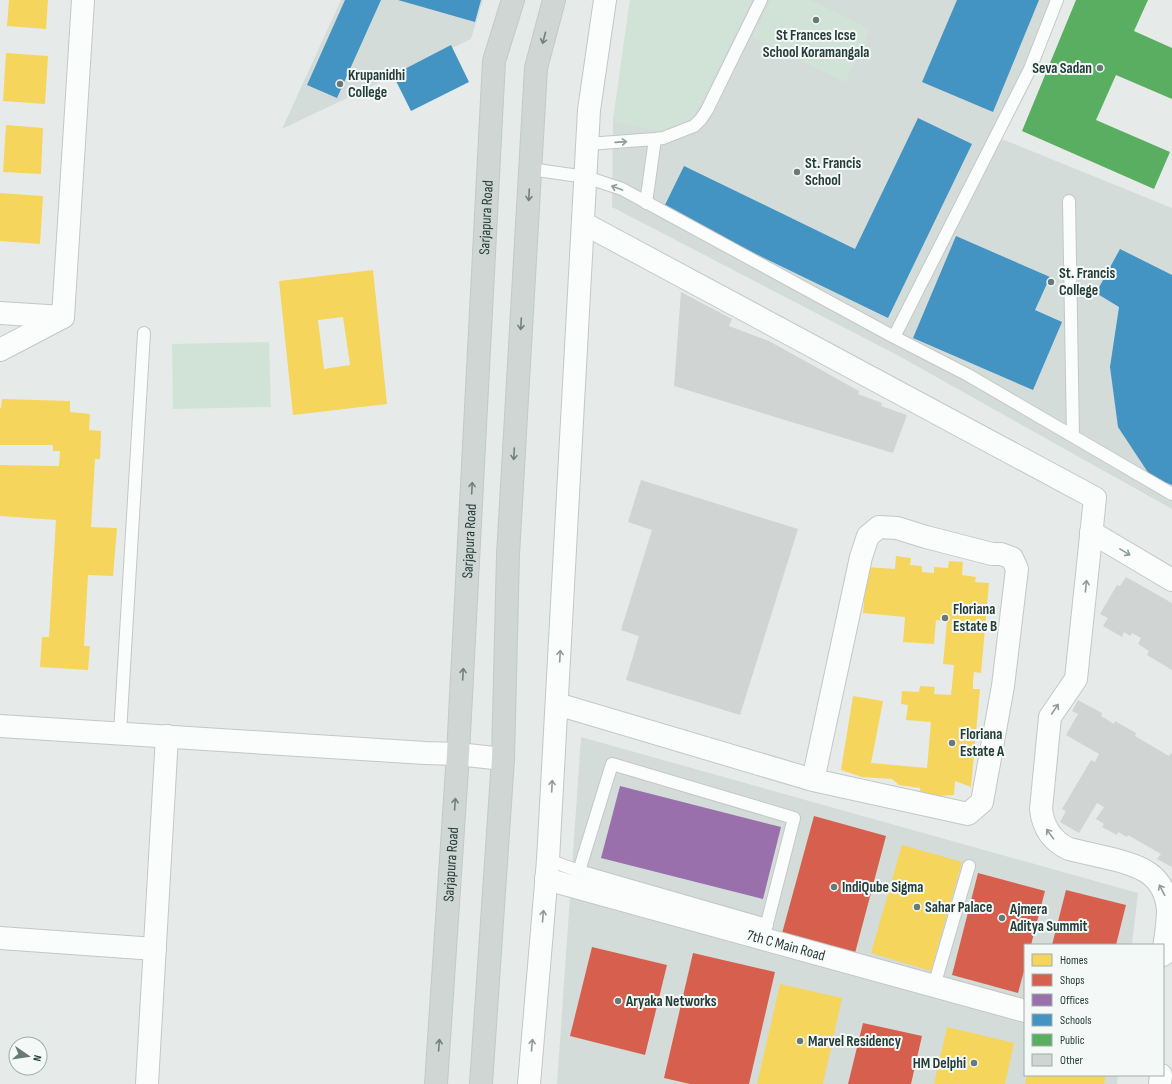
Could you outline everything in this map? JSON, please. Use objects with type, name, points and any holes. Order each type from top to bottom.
[{"type":"main road","name":"Sarjapura Road","points":[[436,1084],[458,754],[494,61],[513,0]]},
{"type":"main road","points":[[482,1084],[503,759],[508,555],[536,68],[554,0]]},
{"type":"street","points":[[63,317],[83,0]]},
{"type":"street","points":[[529,1084],[547,869],[589,110],[605,0]]},
{"type":"street","points":[[583,223],[1095,498],[1076,679],[1050,717],[1041,809],[1042,818],[1048,833],[1061,846],[1140,867],[1150,874],[1158,883],[1165,896],[1168,911],[1164,947]]},
{"type":"street","points":[[0,313],[63,317]]},
{"type":"street","points":[[0,350],[63,317]]},
{"type":"street","points":[[557,704],[812,780],[968,814],[982,802],[1003,686],[1017,569],[1012,558],[1001,554],[992,554],[926,537],[897,528],[879,527],[868,536],[861,557],[812,780]]},
{"type":"street","points":[[1092,532],[1172,580]]},
{"type":"street","points":[[0,726],[458,754],[503,759]]},
{"type":"street","points":[[147,1084],[167,736]]},
{"type":"street","name":"7th C Main Road","points":[[547,869],[765,932],[934,986],[1024,1011]]},
{"type":"street","points":[[0,938],[154,949]]},
{"type":"lane","points":[[588,144],[663,138],[694,126],[707,110],[761,0]]},
{"type":"lane","points":[[894,337],[1030,69],[1057,0]]},
{"type":"lane","points":[[646,202],[655,139]]},
{"type":"lane","points":[[530,169],[586,177],[622,189],[894,337],[968,375],[1172,494]]},
{"type":"lane","points":[[1069,201],[1072,436]]},
{"type":"lane","points":[[120,733],[144,333]]},
{"type":"lane","points":[[547,869],[580,871],[765,932],[794,818],[612,764],[580,871]]},
{"type":"lane","points":[[934,986],[969,866]]},
{"type":"shaded area","name":"Krupanidhi College","points":[[341,0],[483,0],[471,39],[282,129]]},
{"type":"shaded area","name":"St. Francis School","points":[[630,0],[1058,0],[997,137],[1172,208],[1172,509],[897,355],[612,207],[613,121]]},
{"type":"shaded area","points":[[581,737],[1138,893],[1132,944],[1024,944],[1024,1076],[1118,1076],[1117,1084],[557,1084]]},
{"type":"green space","points":[[630,0],[752,0],[684,137],[613,121]]},
{"type":"green space","points":[[771,0],[810,0],[870,29],[845,82],[753,37]]},
{"type":"green space","points":[[269,342],[271,407],[173,409],[172,344]]},
{"type":"building: Homes","points":[[9,0],[48,0],[46,29],[7,26]]},
{"type":"building: Homes","points":[[6,53],[48,56],[45,104],[3,101]]},
{"type":"building: Homes","points":[[6,125],[43,128],[41,174],[3,172]]},
{"type":"building: Homes","points":[[0,193],[43,196],[40,244],[0,241]]},
{"type":"building: Homes","points":[[373,270],[387,404],[293,415],[279,281]],"holes":[[[343,317],[350,365],[324,369],[318,320]]]},
{"type":"building: Homes","points":[[2,399],[70,401],[70,412],[90,414],[89,430],[101,431],[100,459],[95,459],[91,527],[117,528],[113,576],[88,575],[84,646],[90,646],[88,670],[40,667],[42,637],[49,637],[56,520],[0,516],[0,465],[59,466],[60,451],[53,451],[53,445],[0,445],[0,408]]},
{"type":"building: Homes","points":[[896,556],[911,558],[910,565],[922,566],[922,572],[934,573],[934,567],[948,568],[949,561],[963,562],[962,575],[976,577],[975,582],[989,583],[981,673],[974,672],[973,681],[973,689],[980,689],[971,787],[955,781],[954,795],[921,797],[920,788],[899,785],[892,779],[862,777],[841,770],[853,696],[883,701],[871,763],[927,768],[931,722],[906,720],[908,705],[901,704],[902,691],[919,692],[920,686],[935,687],[934,694],[951,695],[954,665],[943,664],[947,621],[936,620],[934,644],[903,642],[905,617],[863,613],[867,567],[895,569]]},
{"type":"building: Homes","name":"Sahar Palace","points":[[902,845],[962,862],[931,971],[871,953]]},
{"type":"building: Homes","name":"Marvel Residency","points":[[780,984],[842,998],[823,1084],[757,1084]]},
{"type":"building: Homes","name":"HM Delphi","points":[[947,1027],[1014,1043],[1005,1084],[934,1084]]},
{"type":"building: Homes","points":[[1027,1076],[1106,1076],[1104,1084],[1025,1084]]},
{"type":"building: Shops","name":"IndiQube Sigma","points":[[814,816],[886,836],[854,957],[781,937]]},
{"type":"building: Shops","name":"Ajmera Aditya Summit","points":[[978,873],[1045,891],[1031,944],[1024,944],[1024,971],[1018,993],[952,975]]},
{"type":"building: Shops","points":[[1066,890],[1126,905],[1116,944],[1052,944]]},
{"type":"building: Shops","name":"Aryaka Networks","points":[[592,947],[667,965],[645,1055],[570,1036]]},
{"type":"building: Shops","points":[[693,953],[775,972],[749,1084],[690,1084],[664,1078]]},
{"type":"building: Shops","points":[[863,1023],[922,1036],[911,1084],[848,1084]]},
{"type":"building: Offices","points":[[620,786],[781,827],[763,899],[601,858]]},
{"type":"building: Schools","points":[[345,0],[381,0],[337,98],[307,85]]},
{"type":"building: Schools","points":[[398,0],[481,0],[475,22]]},
{"type":"building: Schools","points":[[957,0],[1039,0],[993,112],[922,82]]},
{"type":"building: Schools","points":[[451,45],[469,82],[411,111],[393,75]]},
{"type":"building: Schools","points":[[918,118],[972,144],[888,318],[663,209],[684,166],[855,249]]},
{"type":"building: Schools","points":[[956,236],[1050,277],[1035,310],[1062,322],[1033,390],[913,338]]},
{"type":"building: Schools","points":[[1120,249],[1172,275],[1172,485],[1151,477],[1118,427],[1110,367],[1119,307],[1096,293]]},
{"type":"building: Public","name":"Seva Sadan","points":[[1076,0],[1148,0],[1134,31],[1172,48],[1172,99],[1116,75],[1096,120],[1170,152],[1154,189],[1022,131]]},
{"type":"building: Other","points":[[681,292],[732,319],[729,326],[769,341],[859,391],[858,394],[882,403],[881,406],[907,415],[893,453],[674,386]]},
{"type":"building: Other","points":[[641,480],[798,529],[740,715],[626,680],[639,636],[621,630],[652,530],[628,522]]},
{"type":"building: Other","points":[[1126,577],[1172,603],[1172,670],[1147,655],[1149,651],[1138,644],[1141,638],[1132,633],[1130,636],[1124,632],[1122,637],[1103,626],[1108,618],[1100,614],[1117,585],[1120,586]]},
{"type":"building: Other","points":[[1078,700],[1102,713],[1101,716],[1114,724],[1115,721],[1136,733],[1135,736],[1169,756],[1171,753],[1172,754],[1172,867],[1157,859],[1161,854],[1128,835],[1127,837],[1118,832],[1117,835],[1102,827],[1104,824],[1096,819],[1104,807],[1097,803],[1079,833],[1060,822],[1066,811],[1062,809],[1091,760],[1095,762],[1099,754],[1066,735],[1078,714],[1072,711]]},
{"type":"place","name":"St Frances Icse School Koramangala","points":[[816,20]]},
{"type":"place","name":"Seva Sadan","points":[[1100,68]]},
{"type":"place","name":"Krupanidhi College","points":[[340,84]]},
{"type":"place","name":"St. Francis School","points":[[797,172]]},
{"type":"place","name":"St. Francis College","points":[[1051,282]]},
{"type":"place","name":"Floriana Estate B","points":[[945,618]]},
{"type":"place","name":"Floriana Estate A","points":[[952,743]]},
{"type":"place","name":"IndiQube Sigma","points":[[834,887]]},
{"type":"place","name":"Sahar Palace","points":[[917,907]]},
{"type":"place","name":"Ajmera Aditya Summit","points":[[1002,918]]},
{"type":"place","name":"Aryaka Networks","points":[[618,1001]]},
{"type":"place","name":"Marvel Residency","points":[[800,1041]]},
{"type":"place","name":"HM Delphi","points":[[974,1063]]}]
